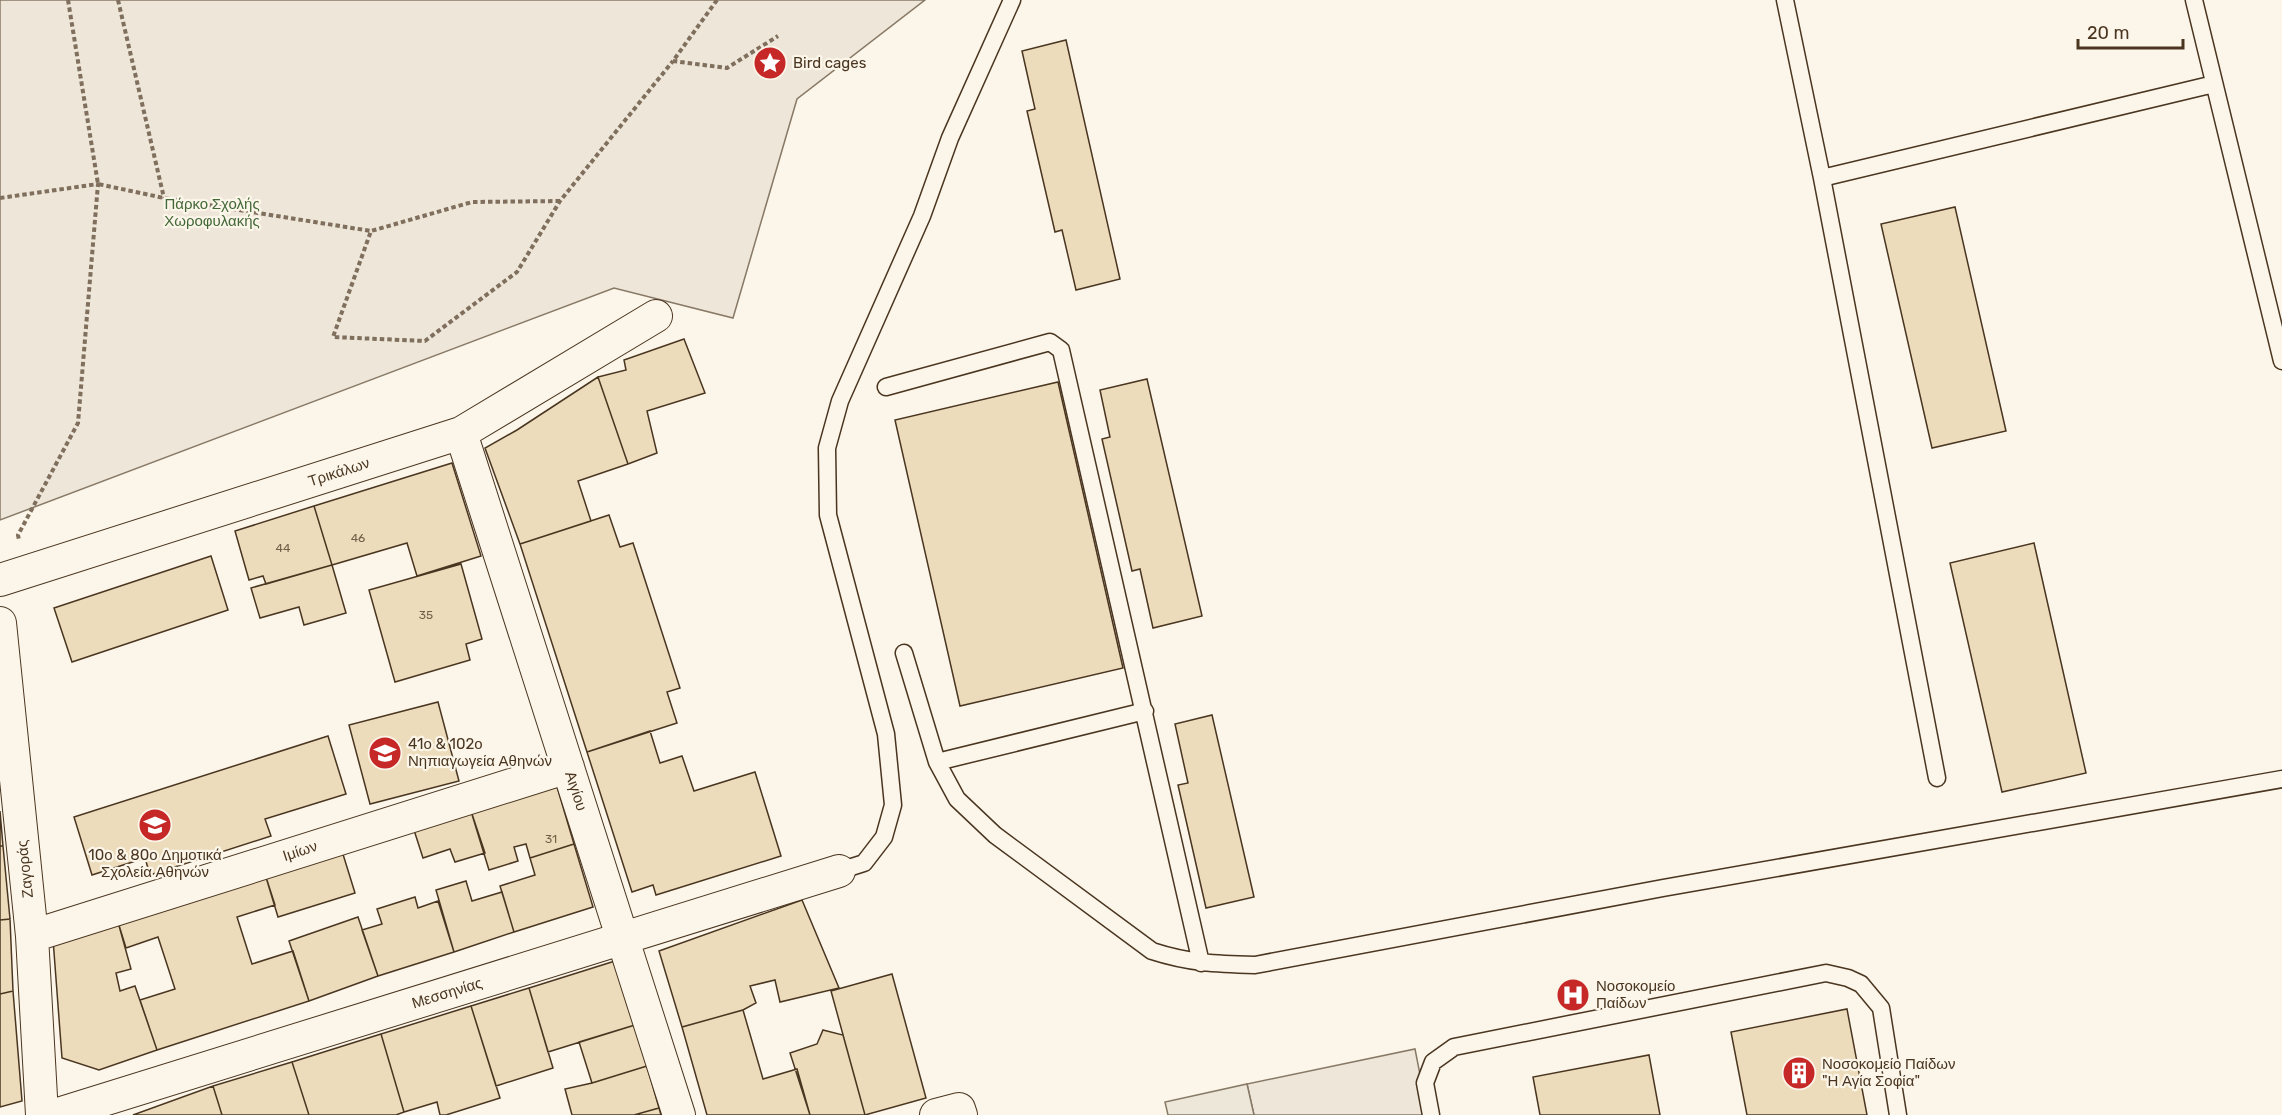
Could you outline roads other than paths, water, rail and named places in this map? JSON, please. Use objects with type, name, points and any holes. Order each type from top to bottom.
[{"type":"street","name":"Τρικάλων","points":[[11,577],[461,434],[656,316]]},
{"type":"street","name":"Αιγίου","points":[[461,434],[680,1115]]},
{"type":"street","name":"Ζαγοράς","points":[[0,623],[32,936],[42,1115]]},
{"type":"street","name":"Ιμίων","points":[[32,936],[568,767]]},
{"type":"street","name":"Μεσσηνίας","points":[[55,1115],[839,871]]},
{"type":"lane","points":[[839,871],[864,863],[884,837],[893,805],[886,734],[828,515],[827,448],[840,401],[922,216],[950,138],[1012,0]]},
{"type":"lane","points":[[1785,0],[1822,178],[1937,778]]},
{"type":"lane","points":[[2194,0],[2282,361]]},
{"type":"lane","points":[[1822,178],[2214,84]]},
{"type":"lane","points":[[886,387],[1050,342],[1061,350],[1201,963]]},
{"type":"lane","points":[[904,653],[937,762],[957,799],[995,835],[1152,951],[1181,960],[1201,963],[1255,965],[1663,888],[2282,779]]},
{"type":"lane","points":[[937,762],[1145,711]]},
{"type":"lane","points":[[1431,1115],[1425,1083],[1433,1062],[1454,1047],[1826,973],[1848,978],[1861,984],[1881,1008],[1898,1115]]},
{"type":"place","name":"Bird cages","points":[[770,63]]},
{"type":"place","name":"41ο & 102ο Νηπιαγωγεία Αθηνών","points":[[385,753]]},
{"type":"place","name":"10ο & 80ο Δημοτικά Σχολεία Αθηνών","points":[[155,825]]},
{"type":"place","name":"Νοσοκομείο Παίδων","points":[[1573,995]]},
{"type":"place","name":"Νοσοκομείο Παίδων \"Η Αγία Σοφία\"","points":[[1799,1073]]},
{"type":"park label","name":"Πάρκο Σχολής Χωροφυλακής","points":[[212,212]]}]
